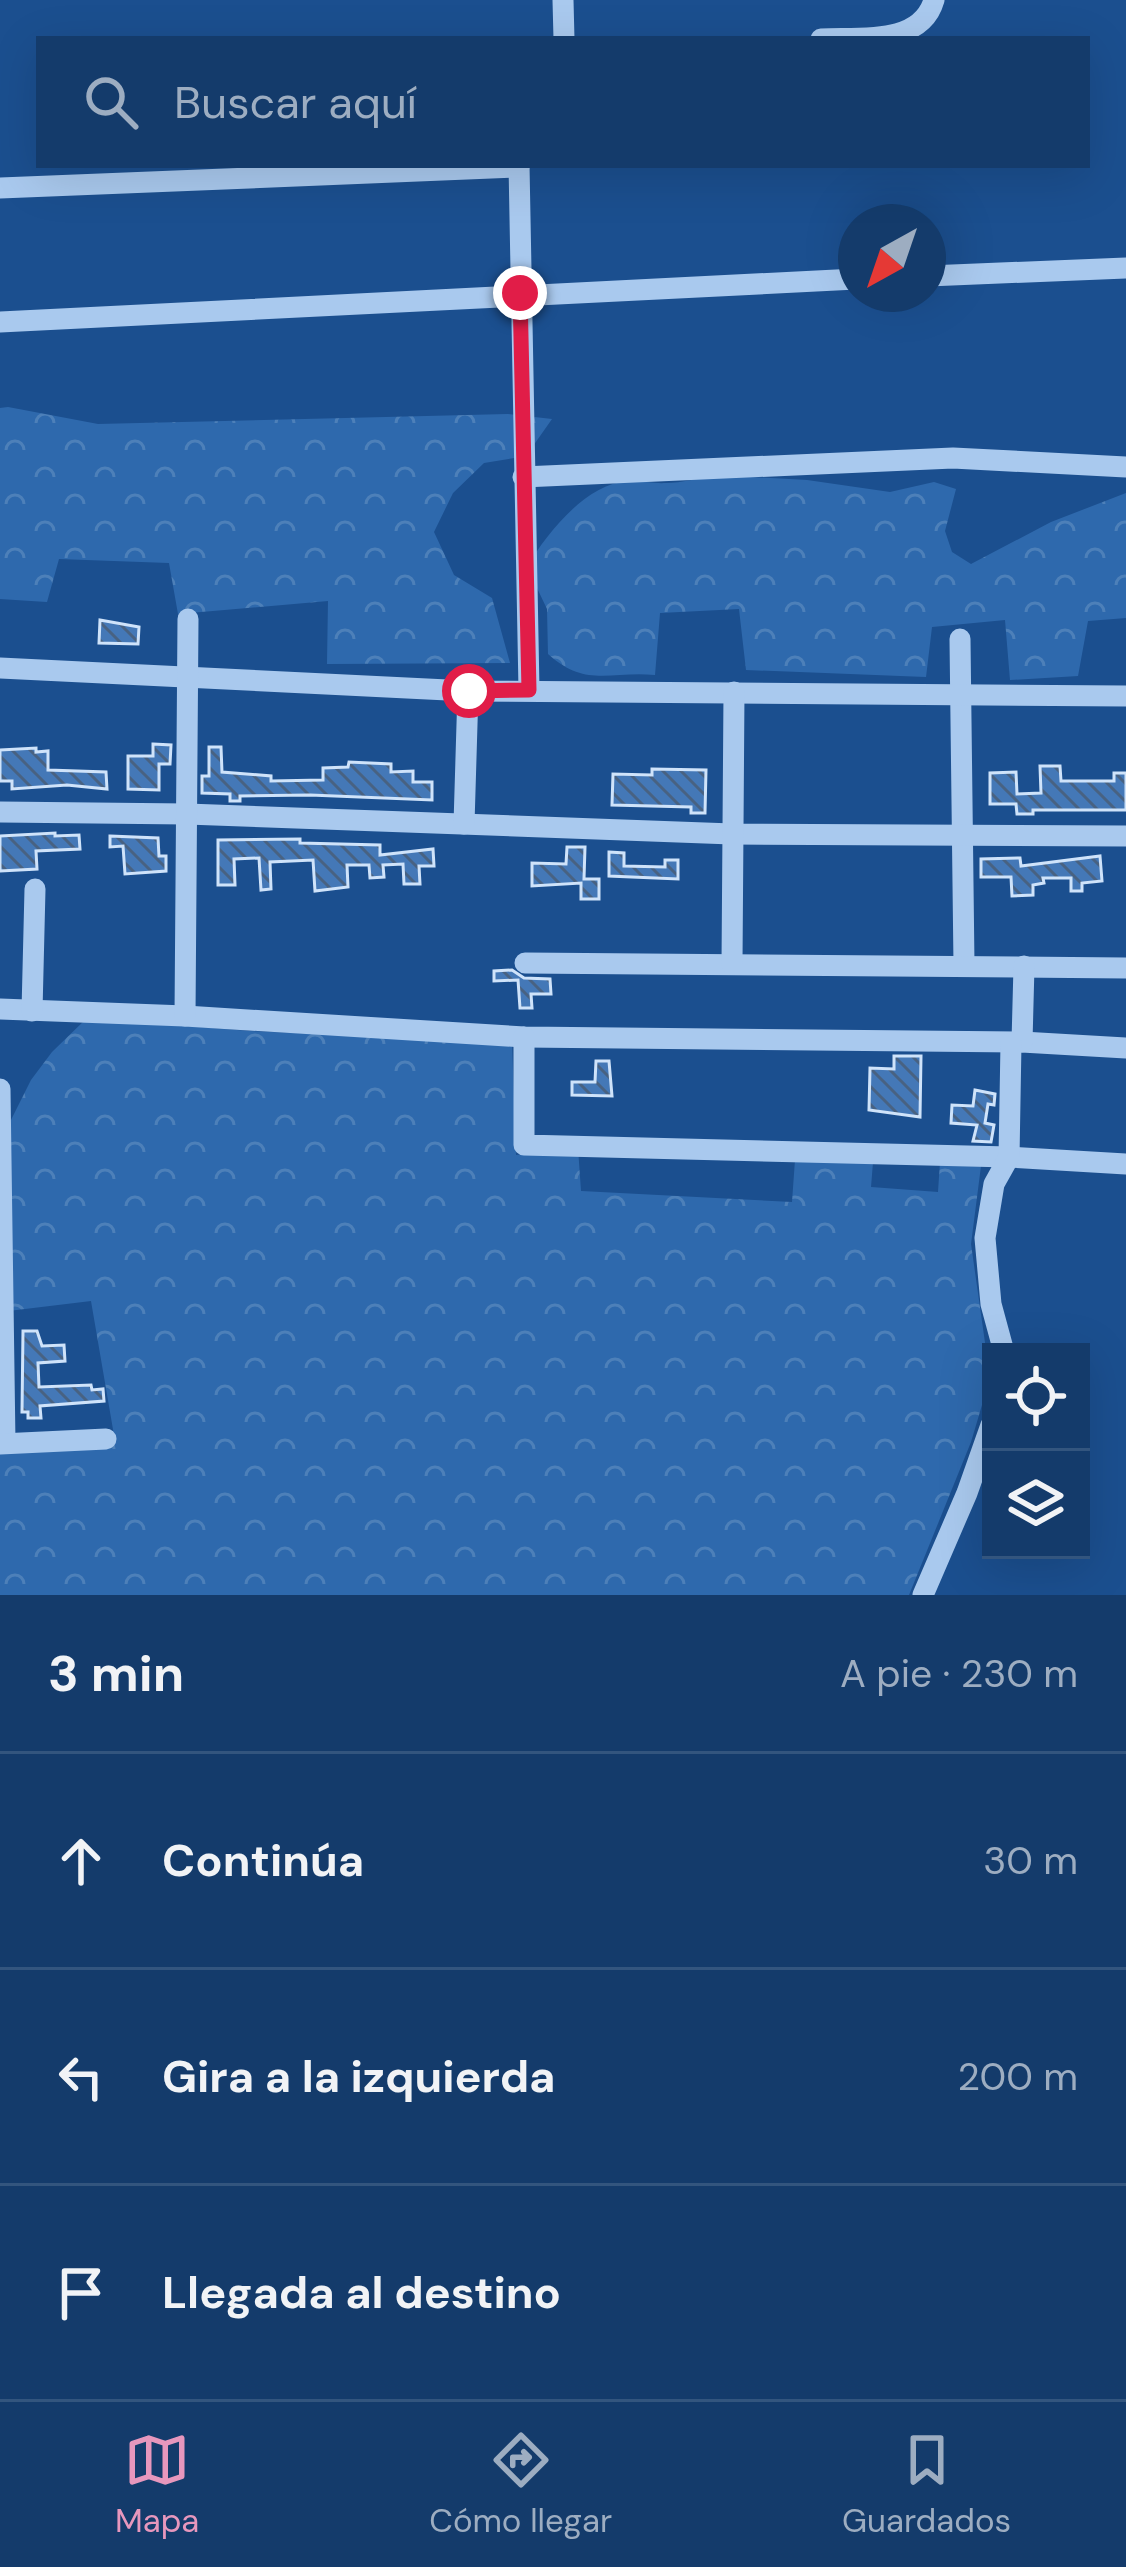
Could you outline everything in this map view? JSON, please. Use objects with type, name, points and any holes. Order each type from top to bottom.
[{"type":"street","points":[[563,0],[565,36]]},
{"type":"street","points":[[858,36],[908,32],[922,22],[934,0]]},
{"type":"street","points":[[0,188],[472,168]]},
{"type":"street","points":[[519,168],[529,690]]},
{"type":"street","points":[[946,275],[1126,268]]},
{"type":"street","points":[[0,322],[838,280]]},
{"type":"street","points":[[523,477],[953,458],[1126,467]]},
{"type":"street","points":[[185,1016],[188,619]]},
{"type":"street","points":[[960,639],[964,965]]},
{"type":"street","points":[[0,668],[469,691],[1126,695]]},
{"type":"street","points":[[464,824],[469,691]]},
{"type":"street","points":[[732,964],[734,692]]},
{"type":"street","points":[[0,812],[188,814],[732,834],[1126,836]]},
{"type":"street","points":[[32,1011],[34,889]]},
{"type":"street","points":[[525,963],[1126,968]]},
{"type":"street","points":[[1002,1343],[991,1304],[985,1238],[994,1184],[1009,1157],[1024,966]]},
{"type":"street","points":[[0,1010],[524,1037],[1016,1042],[1126,1048]]},
{"type":"street","points":[[524,1037],[524,1144],[1126,1164]]},
{"type":"street","points":[[0,1089],[3,1443],[106,1439]]},
{"type":"street","points":[[923,1595],[982,1450]]},
{"type":"green space","points":[[0,408],[98,424],[508,414],[552,419],[526,456],[484,463],[453,493],[434,532],[454,575],[492,598],[510,663],[327,664],[328,601],[178,614],[169,563],[59,559],[47,602],[0,599]]},
{"type":"green space","points":[[714,475],[807,480],[890,492],[934,482],[956,489],[945,531],[952,552],[971,564],[1051,522],[1126,493],[1126,618],[1088,621],[1078,676],[1010,680],[1005,620],[932,627],[926,677],[746,670],[739,609],[660,613],[655,675],[586,675],[548,654],[547,609],[527,567],[556,526],[582,501],[612,484],[672,483]]},
{"type":"green space","points":[[87,1018],[249,1031],[512,1042],[516,1155],[578,1148],[581,1191],[792,1202],[795,1160],[873,1162],[871,1187],[938,1192],[940,1162],[982,1158],[971,1244],[985,1343],[982,1405],[909,1595],[0,1595],[0,1449],[115,1441],[91,1301],[0,1312],[3,1136],[31,1080]]},
{"type":"building","points":[[100,620],[139,627],[138,644],[99,643]]},
{"type":"building","points":[[153,744],[171,745],[170,764],[159,764],[159,790],[128,789],[128,756],[153,756]]},
{"type":"building","points":[[209,747],[221,747],[222,772],[271,776],[271,781],[323,780],[323,768],[348,767],[349,762],[391,764],[391,772],[413,771],[413,782],[432,782],[432,800],[310,795],[240,796],[240,801],[230,801],[230,794],[202,793],[202,776],[209,776]]},
{"type":"building","points":[[36,748],[36,752],[48,751],[48,770],[106,772],[107,789],[67,785],[12,789],[12,781],[0,781],[0,750]]},
{"type":"building","points":[[1040,766],[1060,766],[1061,781],[1114,781],[1114,773],[1126,773],[1126,810],[1017,814],[1016,804],[990,804],[990,773],[1016,772],[1017,794],[1041,793]]},
{"type":"building","points":[[652,769],[706,770],[705,813],[691,813],[691,807],[612,805],[613,774],[652,775]]},
{"type":"building","points":[[79,835],[80,849],[36,851],[37,869],[0,871],[0,836]]},
{"type":"building","points":[[110,836],[158,838],[166,871],[125,874],[123,846],[110,847]]},
{"type":"building","points":[[300,839],[300,843],[380,845],[380,855],[433,849],[434,866],[419,866],[420,884],[404,884],[403,864],[383,865],[384,877],[370,878],[369,865],[347,865],[348,887],[315,891],[313,860],[270,862],[271,889],[261,890],[259,858],[234,859],[235,885],[218,885],[218,840]]},
{"type":"building","points":[[567,847],[585,847],[584,879],[599,879],[599,899],[581,899],[581,883],[532,886],[532,863],[566,864]]},
{"type":"building","points":[[609,852],[624,853],[624,866],[665,867],[665,860],[678,860],[678,879],[609,876]]},
{"type":"building","points":[[1100,856],[1102,881],[1082,883],[1082,891],[1071,891],[1071,878],[1043,878],[1044,883],[1033,885],[1033,895],[1012,896],[1011,877],[981,877],[981,859],[1020,858],[1021,866]]},
{"type":"building","points":[[512,970],[524,978],[550,979],[551,994],[531,994],[532,1008],[520,1008],[518,980],[494,981],[494,971]]},
{"type":"building","points":[[894,1056],[921,1056],[920,1117],[869,1110],[870,1068],[894,1069]]},
{"type":"building","points":[[596,1061],[609,1061],[612,1096],[572,1095],[572,1082],[595,1082]]},
{"type":"building","points":[[975,1090],[995,1094],[985,1123],[994,1125],[991,1142],[973,1141],[977,1125],[951,1123],[952,1105],[973,1106]]},
{"type":"building","points":[[23,1331],[37,1331],[42,1346],[64,1345],[65,1361],[38,1363],[39,1387],[91,1385],[92,1390],[103,1389],[104,1401],[40,1406],[41,1418],[28,1418],[28,1412],[22,1412]]},
{"type":"route","points":[[469,691],[529,690],[520,293]]}]
